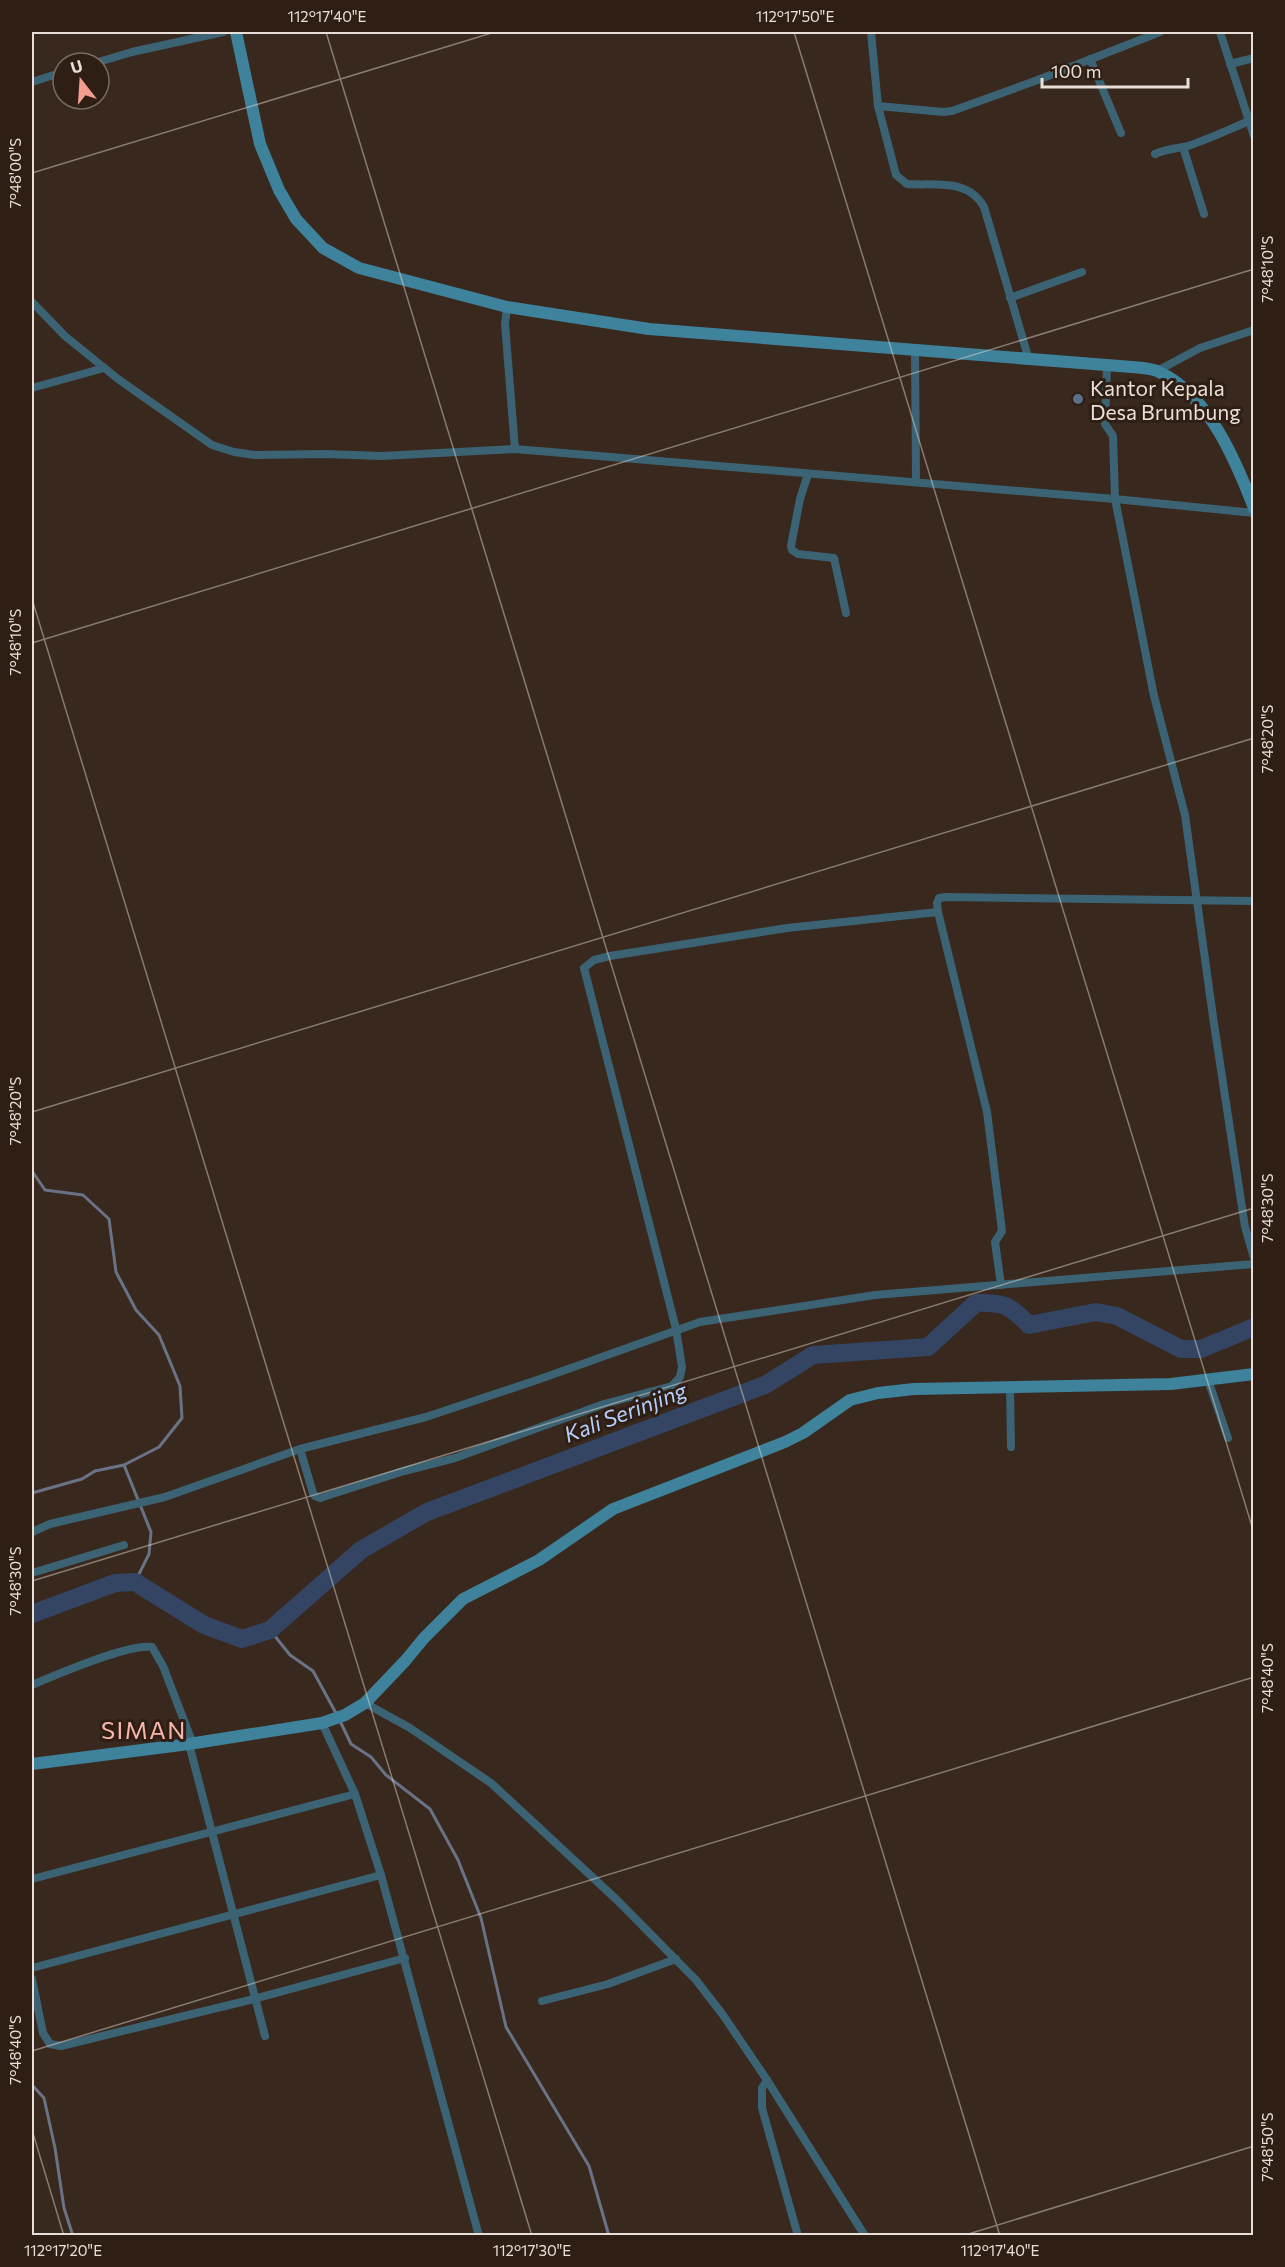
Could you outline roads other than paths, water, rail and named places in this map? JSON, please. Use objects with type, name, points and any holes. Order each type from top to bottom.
[{"type":"main road","points":[[236,32],[260,144],[279,190],[296,219],[323,248],[358,268],[507,307],[649,329],[1158,371],[1177,383],[1198,403],[1219,432],[1234,459],[1254,508]]},
{"type":"main road","points":[[32,1764],[191,1744],[325,1722],[345,1715],[365,1703],[463,1599],[539,1560],[613,1509],[784,1442],[803,1433],[850,1400],[862,1396],[914,1389],[1171,1384],[1254,1374]]},
{"type":"street","points":[[111,58],[223,32]]},
{"type":"street","points":[[871,32],[878,106],[896,175],[907,184],[968,189],[980,200],[1029,360]]},
{"type":"street","points":[[878,106],[952,111],[1160,32]]},
{"type":"street","points":[[1220,32],[1254,136]]},
{"type":"street","points":[[1230,64],[1254,58]]},
{"type":"street","points":[[1090,59],[1121,133]]},
{"type":"street","points":[[32,82],[51,76]]},
{"type":"street","points":[[1155,154],[1169,148],[1183,147],[1249,121]]},
{"type":"street","points":[[1183,147],[1204,214]]},
{"type":"street","points":[[1010,298],[1082,272]]},
{"type":"street","points":[[32,302],[65,336],[104,368],[212,445],[234,452],[255,455],[382,456],[515,449],[1115,499],[1254,513]]},
{"type":"street","points":[[507,307],[506,341],[515,449]]},
{"type":"street","points":[[1158,371],[1200,348],[1254,330]]},
{"type":"street","points":[[915,351],[916,482]]},
{"type":"street","points":[[1107,365],[1105,424],[1113,436],[1115,499],[1154,696],[1185,815],[1245,1227],[1254,1258]]},
{"type":"street","points":[[32,388],[104,368]]},
{"type":"street","points":[[808,474],[790,546],[798,554],[834,558],[846,613]]},
{"type":"street","points":[[1000,1285],[995,1242],[1002,1231],[987,1112],[938,912],[939,898],[1254,901]]},
{"type":"street","points":[[300,1449],[313,1492],[320,1498],[404,1471],[455,1458],[604,1404],[672,1386],[680,1377],[682,1367],[676,1329],[584,968],[594,960],[610,956],[787,928],[938,912]]},
{"type":"street","points":[[32,1532],[50,1524],[126,1507],[187,1489],[300,1449],[426,1417],[699,1322],[875,1295],[1254,1264]]},
{"type":"street","points":[[1208,1380],[1228,1438]]},
{"type":"street","points":[[1010,1387],[1011,1447]]},
{"type":"street","points":[[32,1573],[124,1545]]},
{"type":"street","points":[[32,1685],[102,1658],[141,1647],[152,1647],[156,1652],[167,1675],[191,1744],[265,2036]]},
{"type":"street","points":[[365,1703],[410,1728],[491,1783],[617,1900],[696,1980],[767,2080],[865,2235]]},
{"type":"street","points":[[325,1722],[355,1794],[381,1875],[479,2235]]},
{"type":"street","points":[[32,1879],[355,1794]]},
{"type":"street","points":[[32,1968],[381,1875]]},
{"type":"street","points":[[32,1979],[43,2033],[47,2042],[54,2046],[255,1999],[405,1958]]},
{"type":"street","points":[[542,2001],[608,1984],[676,1959]]},
{"type":"street","points":[[767,2080],[762,2088],[761,2101],[798,2235]]},
{"type":"waterway","points":[[32,1171],[45,1190],[83,1195],[109,1219],[116,1272],[136,1310],[159,1335],[180,1386],[182,1418],[159,1447],[124,1465],[151,1532],[149,1554],[135,1582]]},
{"type":"waterway","name":"Kali Serinjing","points":[[32,1614],[115,1583],[135,1582],[204,1625],[242,1639],[270,1630],[361,1550],[427,1512],[765,1385],[813,1355],[928,1347],[976,1303],[1005,1306],[1017,1313],[1029,1325],[1096,1312],[1117,1316],[1181,1349],[1201,1349],[1254,1327]]},
{"type":"waterway","points":[[32,1493],[82,1479],[95,1471],[124,1465]]},
{"type":"waterway","points":[[270,1630],[290,1655],[313,1671],[337,1715]]},
{"type":"waterway","points":[[340,1721],[351,1744],[371,1757],[386,1775],[430,1809],[458,1860],[481,1918],[506,2027],[589,2166],[609,2236]]},
{"type":"waterway","points":[[32,2085],[44,2098],[55,2148],[64,2208],[73,2236]]},
{"type":"place","name":"Kantor Kepala Desa Brumbung","points":[[1078,399]]},
{"type":"district","name":"SIMAN","points":[[144,1729]]}]
